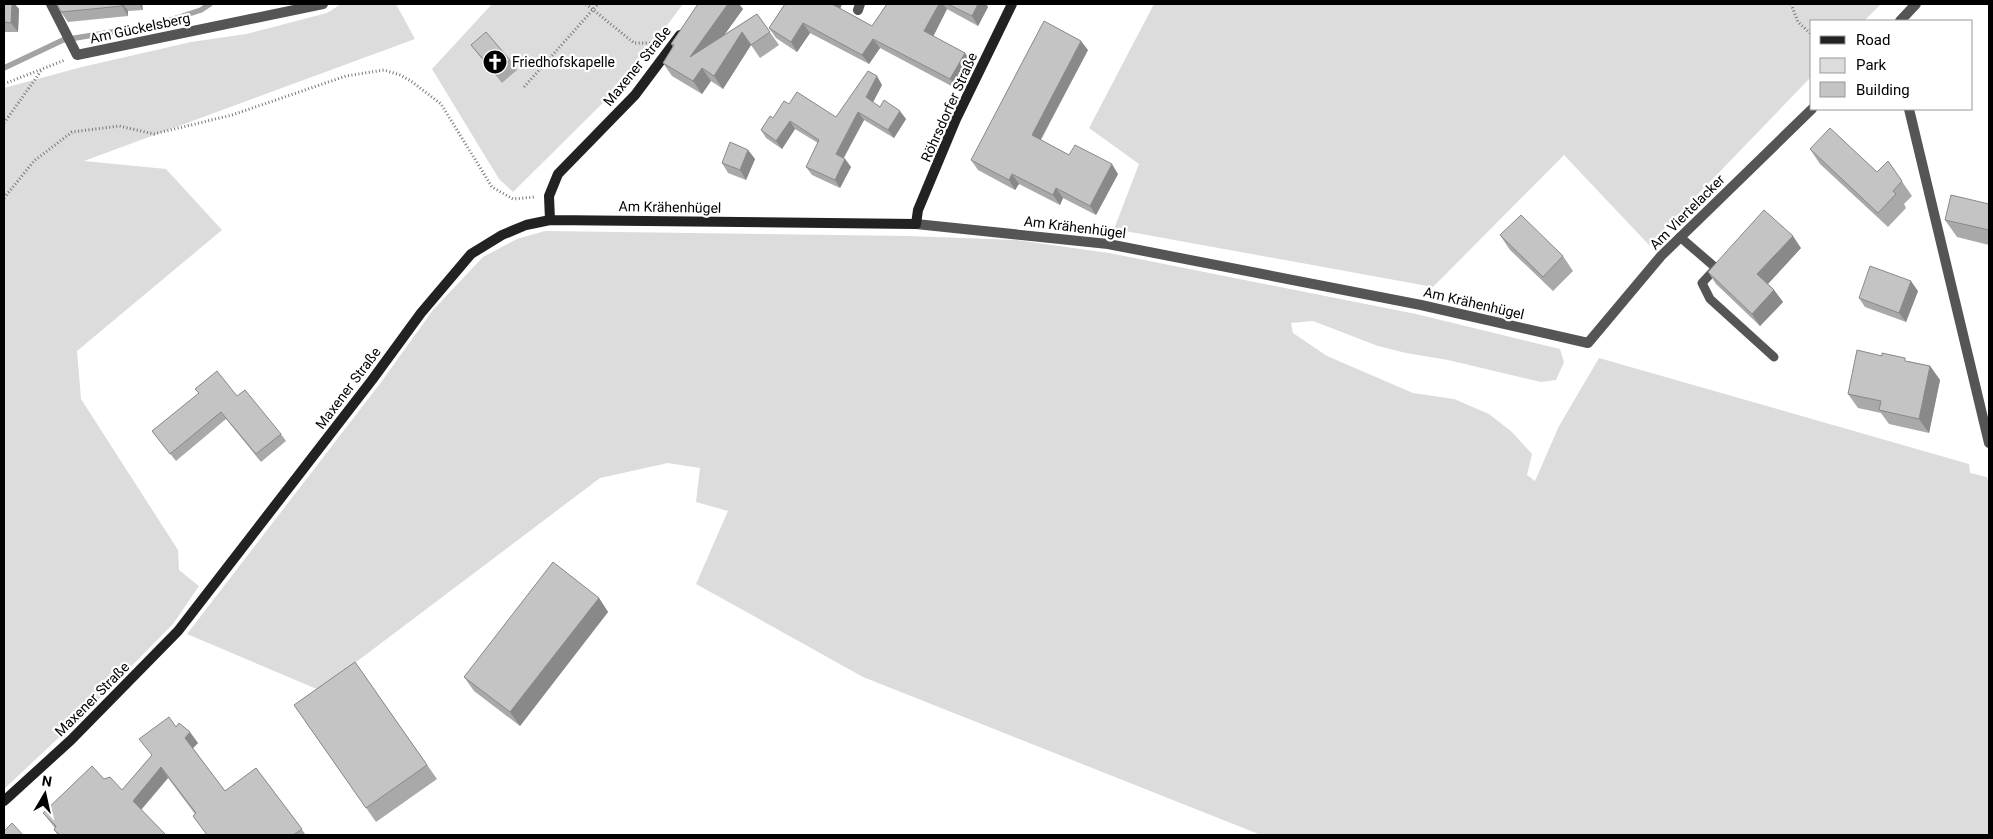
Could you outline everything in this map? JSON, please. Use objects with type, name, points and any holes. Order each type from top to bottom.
[{"type":"street","name":"Am Gückelsberg","points":[[51,4],[77,55],[323,4]]},
{"type":"street","name":"Röhrsdorfer Straße","points":[[916,224],[918,210],[956,120],[1012,4]]},
{"type":"street","points":[[1901,20],[1916,4]]},
{"type":"street","name":"Maxener Straße","points":[[4,801],[71,740],[178,630],[372,380],[421,313],[471,254],[502,235],[526,225],[550,220],[549,196],[558,174],[635,95],[687,25]]},
{"type":"street","name":"Am Viertelacker","points":[[1588,343],[1661,256],[1811,110]]},
{"type":"street","points":[[1909,110],[1989,444]]},
{"type":"street","name":"Am Krähenhügel","points":[[550,220],[916,224],[1108,244],[1421,305],[1588,343]]},
{"type":"lane","points":[[1680,237],[1716,268],[1702,283],[1710,299],[1774,357]]},
{"type":"path","points":[[586,4],[634,43],[654,42],[666,52]]},
{"type":"path","points":[[524,87],[598,4]]},
{"type":"path","points":[[1791,4],[1798,22],[1810,34]]},
{"type":"path","points":[[4,84],[77,55]]},
{"type":"path","points":[[4,123],[43,69]]},
{"type":"path","points":[[4,198],[34,161],[72,132],[119,126],[154,134],[232,115],[346,76],[384,70],[411,81],[441,104],[492,187],[512,199],[549,196]]},
{"type":"green space","points":[[341,4],[396,4],[415,39],[84,161],[166,169],[222,230],[77,351],[81,399],[178,550],[179,570],[199,586],[173,624],[83,715],[4,789],[4,88],[82,67],[191,42],[246,34],[327,13]]},
{"type":"green space","points":[[492,4],[683,4],[626,80],[513,192],[499,179],[432,69]]},
{"type":"green space","points":[[1154,4],[1881,4],[1865,20],[1810,20],[1810,78],[1649,245],[1564,155],[1433,287],[1114,229],[1139,164],[1089,128]]},
{"type":"green space","points":[[545,231],[909,236],[1016,240],[1109,253],[1416,314],[1560,349],[1564,362],[1556,380],[1541,382],[1378,346],[1313,321],[1291,323],[1293,333],[1327,356],[1413,393],[1454,399],[1489,414],[1512,432],[1532,454],[1527,475],[1535,481],[1559,426],[1599,358],[1969,464],[1970,473],[1987,477],[1989,486],[1989,835],[1261,835],[863,677],[696,584],[728,511],[696,502],[700,468],[668,463],[600,478],[319,690],[187,634],[382,381],[433,310],[483,257],[517,239]]},
{"type":"building","points":[[4,4],[12,4],[11,23],[4,22]]},
{"type":"building","points":[[57,4],[121,4],[122,6],[61,12]]},
{"type":"building","points":[[698,4],[728,4],[690,57],[757,14],[770,32],[751,45],[742,32],[714,76],[702,68],[693,81],[663,63],[674,45],[671,44]]},
{"type":"building","points":[[785,4],[832,4],[872,26],[887,4],[939,4],[924,31],[965,53],[950,79],[873,39],[862,55],[803,23],[791,42],[769,28]]},
{"type":"building","points":[[948,4],[978,4],[972,16]]},
{"type":"building","points":[[1044,21],[1081,41],[1032,135],[1069,155],[1075,145],[1112,164],[1090,206],[1056,188],[1053,195],[1012,174],[1009,180],[971,160]]},
{"type":"building","points":[[486,32],[510,60],[495,73],[471,45]]},
{"type":"building","points":[[868,71],[877,76],[866,97],[880,107],[884,100],[900,111],[888,130],[858,112],[836,154],[845,159],[835,180],[806,167],[819,140],[790,121],[776,141],[761,130],[770,116],[773,118],[784,101],[789,104],[797,92],[836,117]]},
{"type":"building","points":[[1830,128],[1877,172],[1888,161],[1902,181],[1893,191],[1896,194],[1878,213],[1810,149]]},
{"type":"building","points":[[730,142],[748,150],[740,170],[722,163]]},
{"type":"building","points":[[1951,195],[1989,204],[1989,230],[1945,220]]},
{"type":"building","points":[[1764,210],[1793,236],[1757,274],[1774,290],[1752,314],[1708,272]]},
{"type":"building","points":[[1521,215],[1563,256],[1543,277],[1500,235]]},
{"type":"building","points":[[1870,266],[1911,281],[1899,313],[1859,298]]},
{"type":"building","points":[[1857,350],[1882,356],[1882,353],[1905,358],[1905,361],[1930,366],[1919,419],[1879,410],[1881,401],[1848,394]]},
{"type":"building","points":[[217,371],[237,396],[245,390],[281,434],[256,454],[221,412],[170,454],[152,431],[199,393],[195,389]]},
{"type":"building","points":[[553,562],[599,598],[510,712],[464,677]]},
{"type":"building","points":[[355,662],[427,765],[366,808],[294,705]]},
{"type":"building","points":[[169,717],[176,727],[179,723],[190,732],[185,738],[225,791],[256,768],[302,829],[293,835],[207,835],[193,816],[196,813],[161,767],[133,801],[166,835],[60,835],[54,830],[56,826],[43,813],[92,766],[104,779],[110,777],[122,790],[152,755],[139,739]]},
{"type":"building","points":[[12,823],[23,835],[4,835],[4,831]]},
{"type":"waterway","points":[[4,68],[63,40],[155,25],[201,10],[210,4]]},
{"type":"place","name":"Friedhofskapelle","points":[[495,62]]}]
